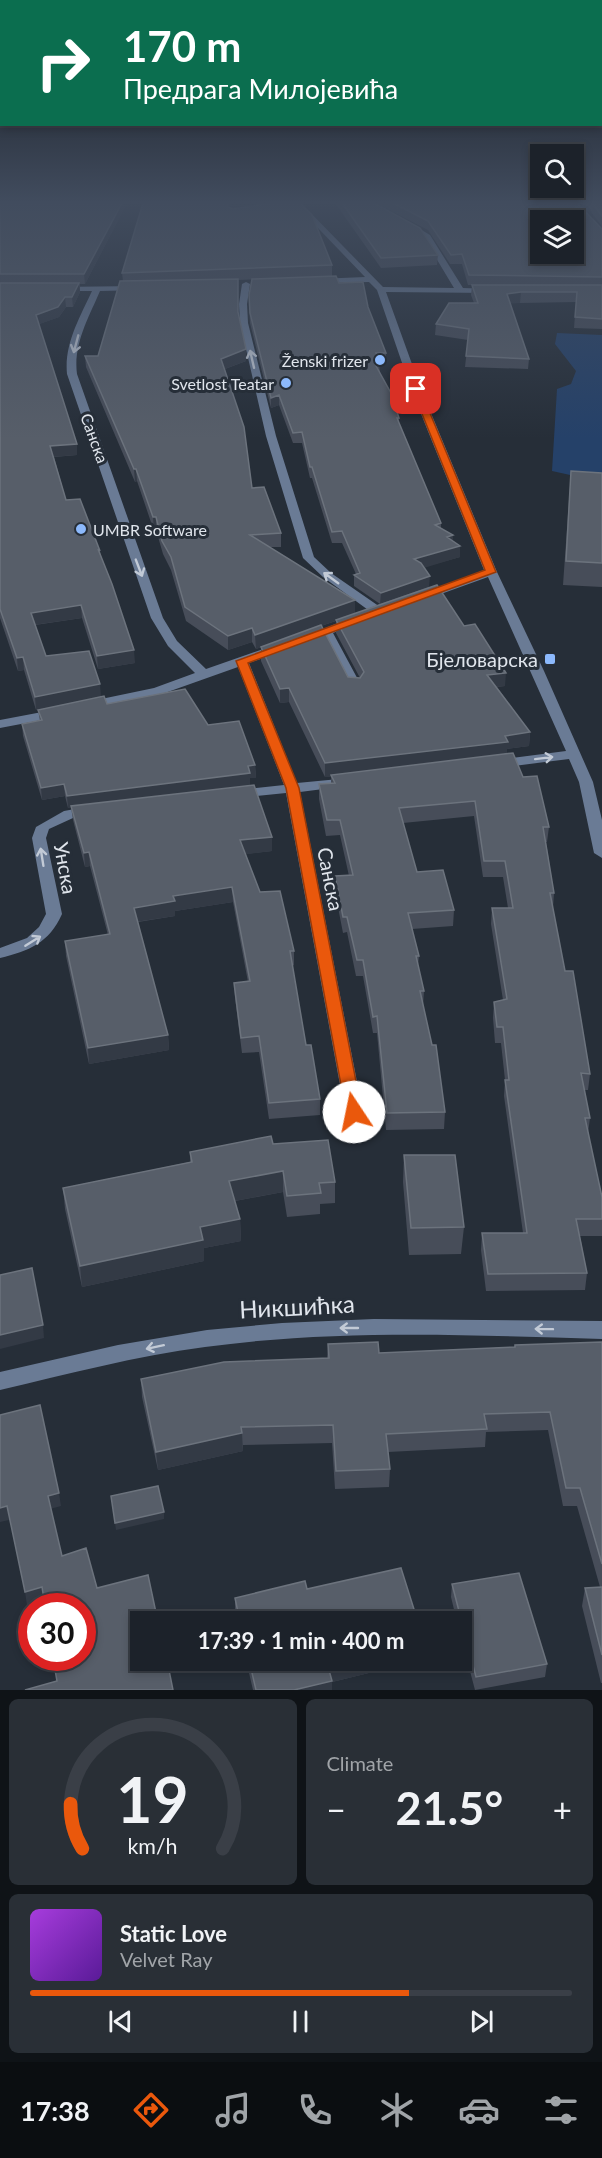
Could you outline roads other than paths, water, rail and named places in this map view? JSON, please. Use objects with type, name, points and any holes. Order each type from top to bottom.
[{"type":"street","points":[[374,282],[381,289],[416,389],[491,572],[538,671],[586,782],[602,854]]},
{"type":"street","points":[[455,282],[459,289]]},
{"type":"street","points":[[0,724],[137,696],[204,675],[384,610],[316,566],[307,552],[277,457],[244,323],[243,304],[248,284]]},
{"type":"street","points":[[55,289],[143,288]]},
{"type":"street","name":"Санска","points":[[97,289],[78,336],[71,362],[72,374],[106,466],[128,541],[157,618],[172,643],[204,675]]},
{"type":"street","points":[[381,289],[505,291]]},
{"type":"street","points":[[410,600],[491,572]]},
{"type":"street","points":[[326,631],[355,687]]},
{"type":"street","name":"Санска","points":[[242,661],[292,788],[354,1112]]},
{"type":"street","points":[[480,766],[574,754]]},
{"type":"street","points":[[224,796],[351,781]]},
{"type":"street","name":"Унска","points":[[0,953],[33,943],[41,936],[54,914],[45,878],[40,832],[43,827],[69,814],[109,808]]},
{"type":"street","name":"Никшићка","points":[[0,1381],[168,1345],[235,1335],[320,1328],[602,1330]]},
{"type":"place","name":"Ženski frizer","points":[[380,360]]},
{"type":"place","name":"Svetlost Teatar","points":[[286,383]]},
{"type":"place","name":"UMBR Software","points":[[81,529]]},
{"type":"place","name":"Бјеловарска","points":[[550,659]]}]
